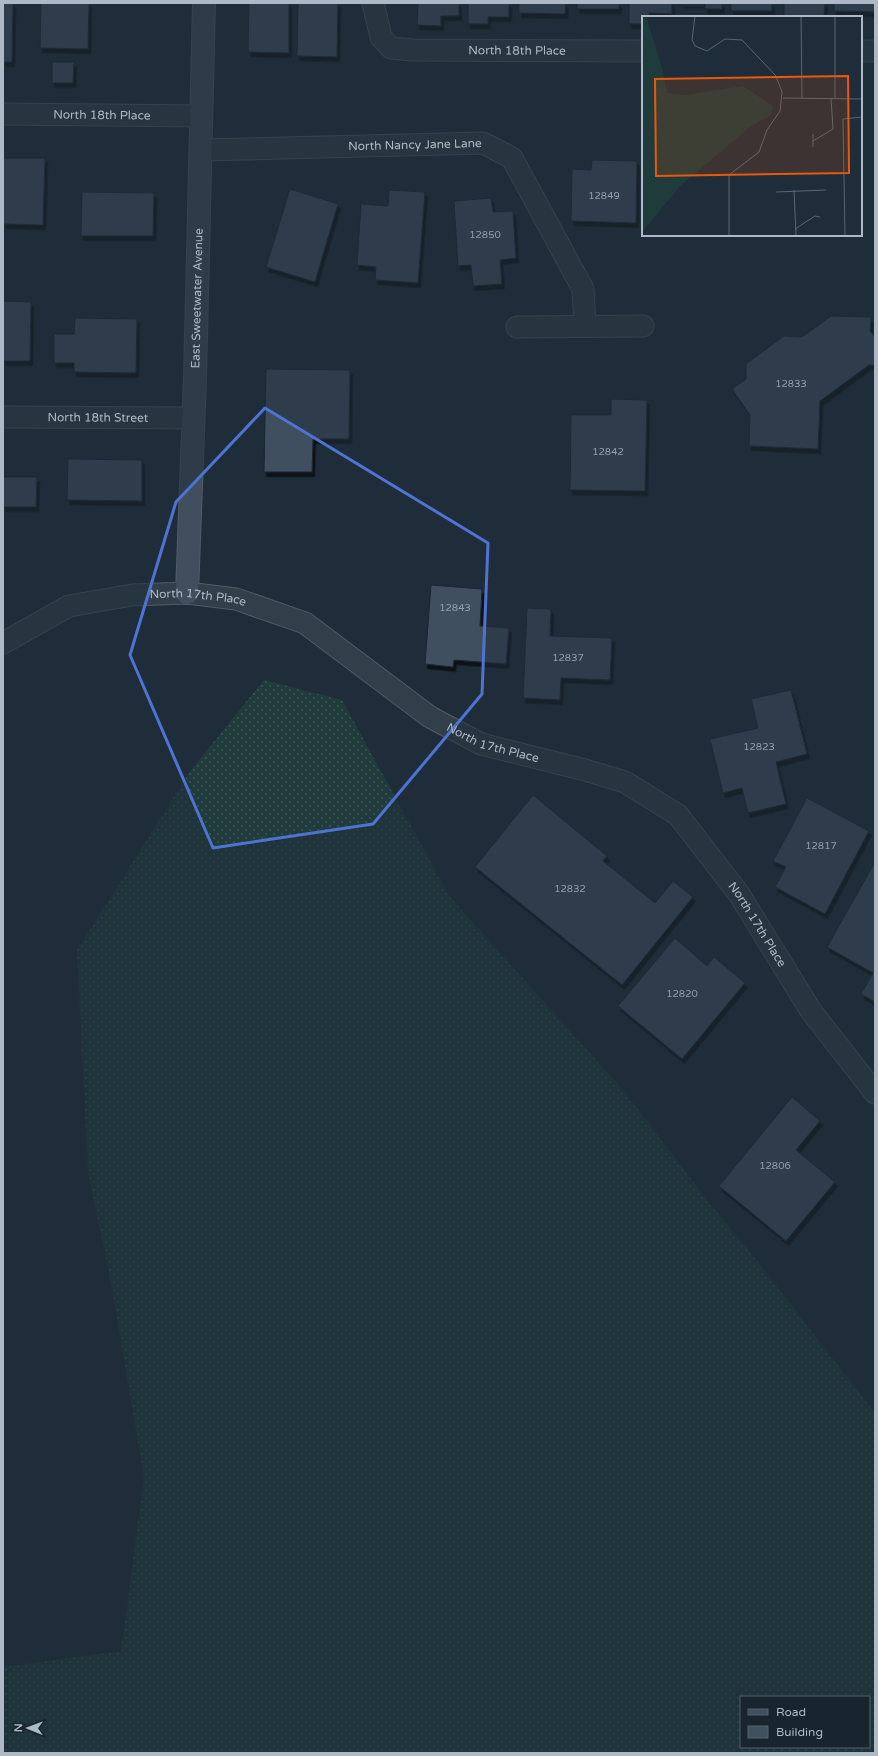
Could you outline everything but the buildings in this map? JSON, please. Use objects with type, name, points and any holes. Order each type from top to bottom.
[{"type":"street","name":"East Sweetwater Avenue","points":[[187,593],[201,150],[204,3]]},
{"type":"street","name":"North 18th Place","points":[[373,3],[381,37],[390,48],[412,50],[642,51]]},
{"type":"street","points":[[862,51],[875,51]]},
{"type":"street","name":"North 18th Place","points":[[3,114],[201,116]]},
{"type":"street","name":"North Nancy Jane Lane","points":[[201,150],[483,143],[512,158],[583,289],[585,326]]},
{"type":"street","points":[[517,327],[643,326]]},
{"type":"street","name":"North 18th Street","points":[[3,417],[193,418]]},
{"type":"street","name":"North 17th Place","points":[[3,643],[69,606],[132,595],[187,593],[236,599],[305,623],[430,717],[481,744],[585,770],[625,782],[678,815],[739,894],[811,1011],[875,1093]]},
{"type":"highlighted area","points":[[265,408],[488,543],[482,694],[373,824],[213,848],[130,655],[176,502]]},
{"type":"green space","points":[[264,680],[342,700],[450,897],[624,1091],[708,1201],[758,1262],[875,1413],[875,1753],[3,1753],[3,1667],[121,1651],[144,1477],[111,1283],[88,1172],[77,950],[191,770]]}]
